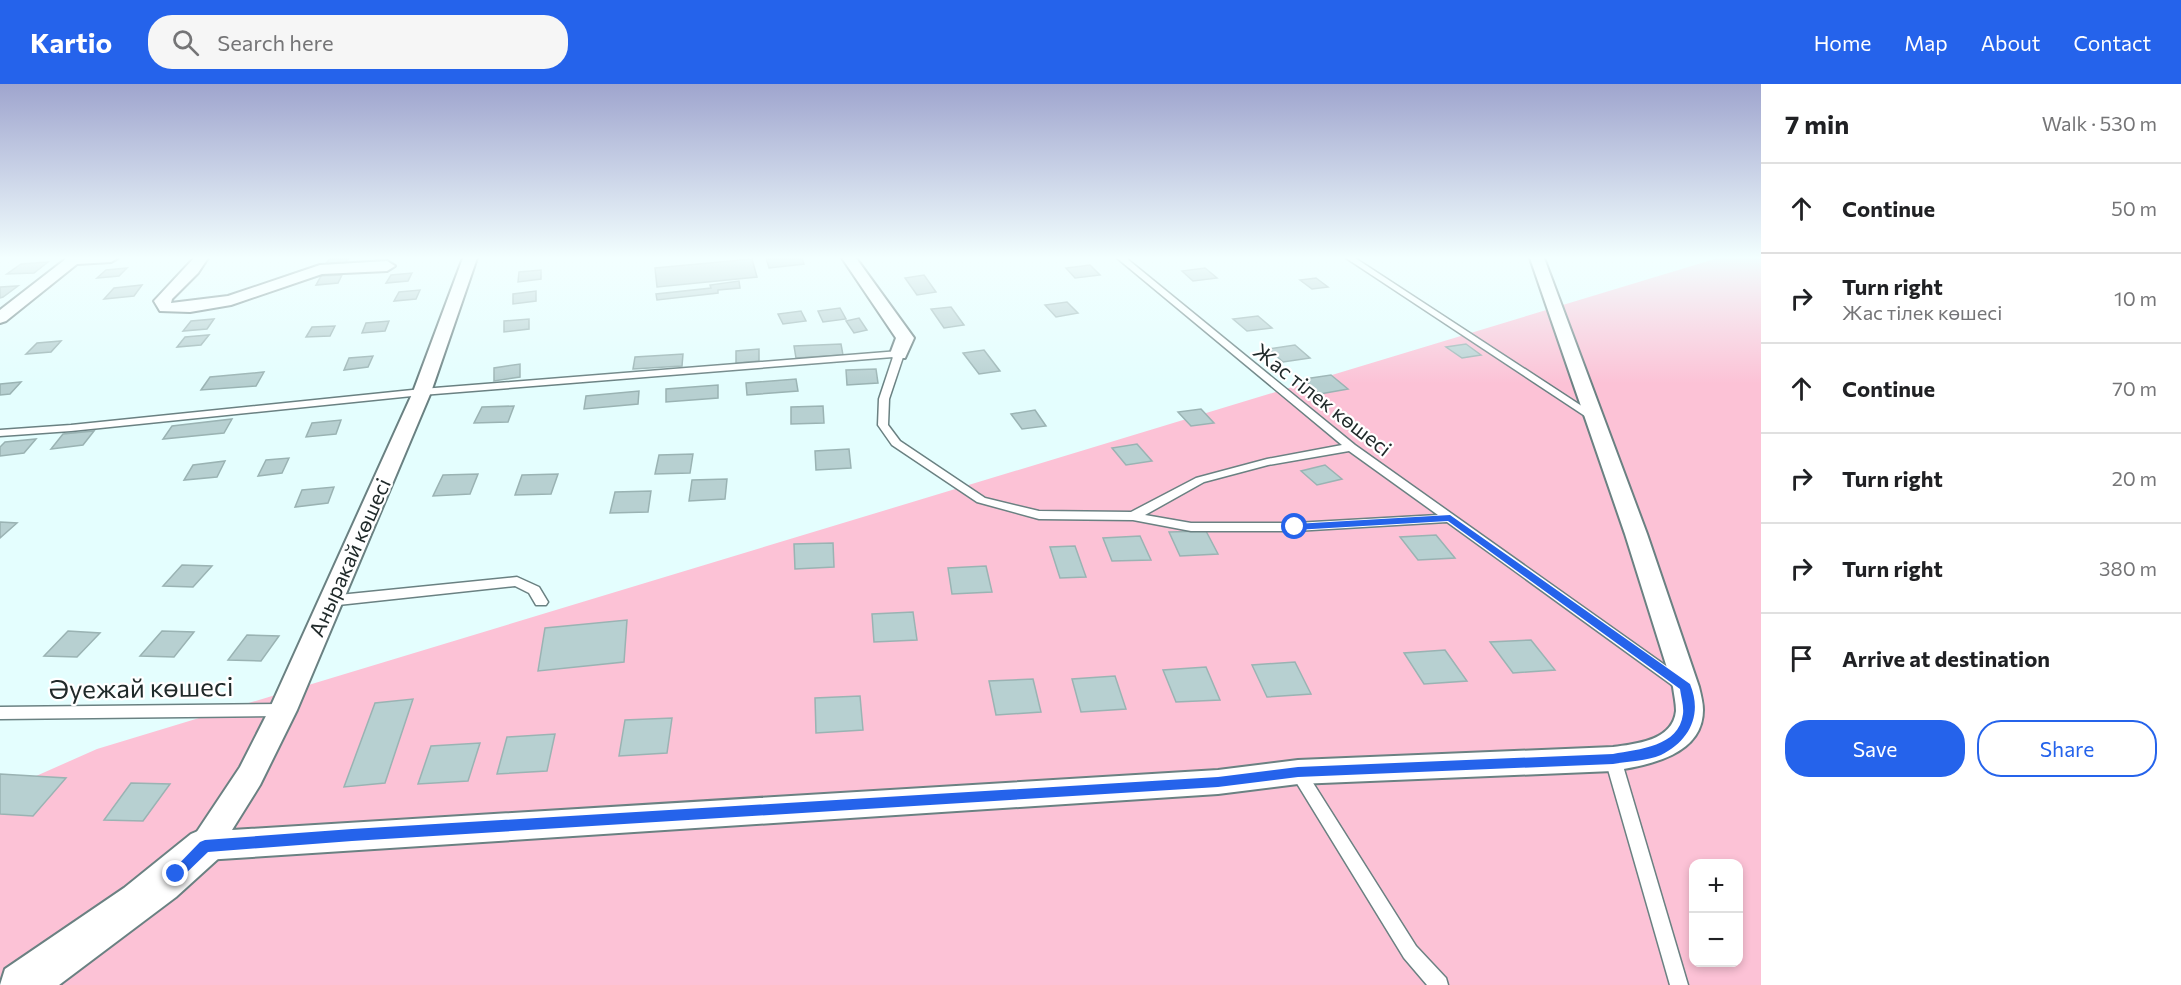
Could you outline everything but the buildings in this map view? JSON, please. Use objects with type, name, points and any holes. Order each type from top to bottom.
[{"type":"street","points":[[0,318],[23,300]]},
{"type":"street","points":[[163,300],[162,302],[166,308],[190,308],[231,300]]},
{"type":"street","name":"Аныракай көшесі","points":[[205,846],[250,776],[282,710],[422,392],[455,300]]},
{"type":"street","points":[[878,300],[905,338],[899,354]]},
{"type":"street","points":[[21,985],[80,945],[176,874],[205,846],[1218,782],[1298,772],[1613,759],[1656,751],[1680,736],[1689,714],[1686,687],[1595,418],[1552,300]]},
{"type":"lane","name":"Жас тілек көшесі","points":[[1172,300],[1351,447],[1686,687]]},
{"type":"lane","points":[[1414,300],[1595,418]]},
{"type":"lane","points":[[0,433],[71,428],[422,392],[899,354],[884,399],[883,425],[896,443],[981,500],[1039,515],[1133,516],[1191,527],[1295,527],[1450,518]]},
{"type":"lane","points":[[1133,516],[1200,480],[1267,462],[1351,447]]},
{"type":"lane","points":[[329,601],[517,581],[534,590],[541,602]]},
{"type":"lane","name":"Әуежай көшесі","points":[[0,713],[282,710]]},
{"type":"lane","points":[[1613,759],[1678,985]]},
{"type":"lane","points":[[1298,772],[1410,952],[1440,985]]},
{"type":"shaded area","points":[[1579,300],[1761,300],[1761,985],[0,985],[0,792],[97,749]]},
{"type":"route","points":[[176,874],[205,846],[1218,782],[1298,772],[1613,759],[1656,751],[1680,736],[1689,714],[1686,687],[1450,518],[1295,527]]}]
